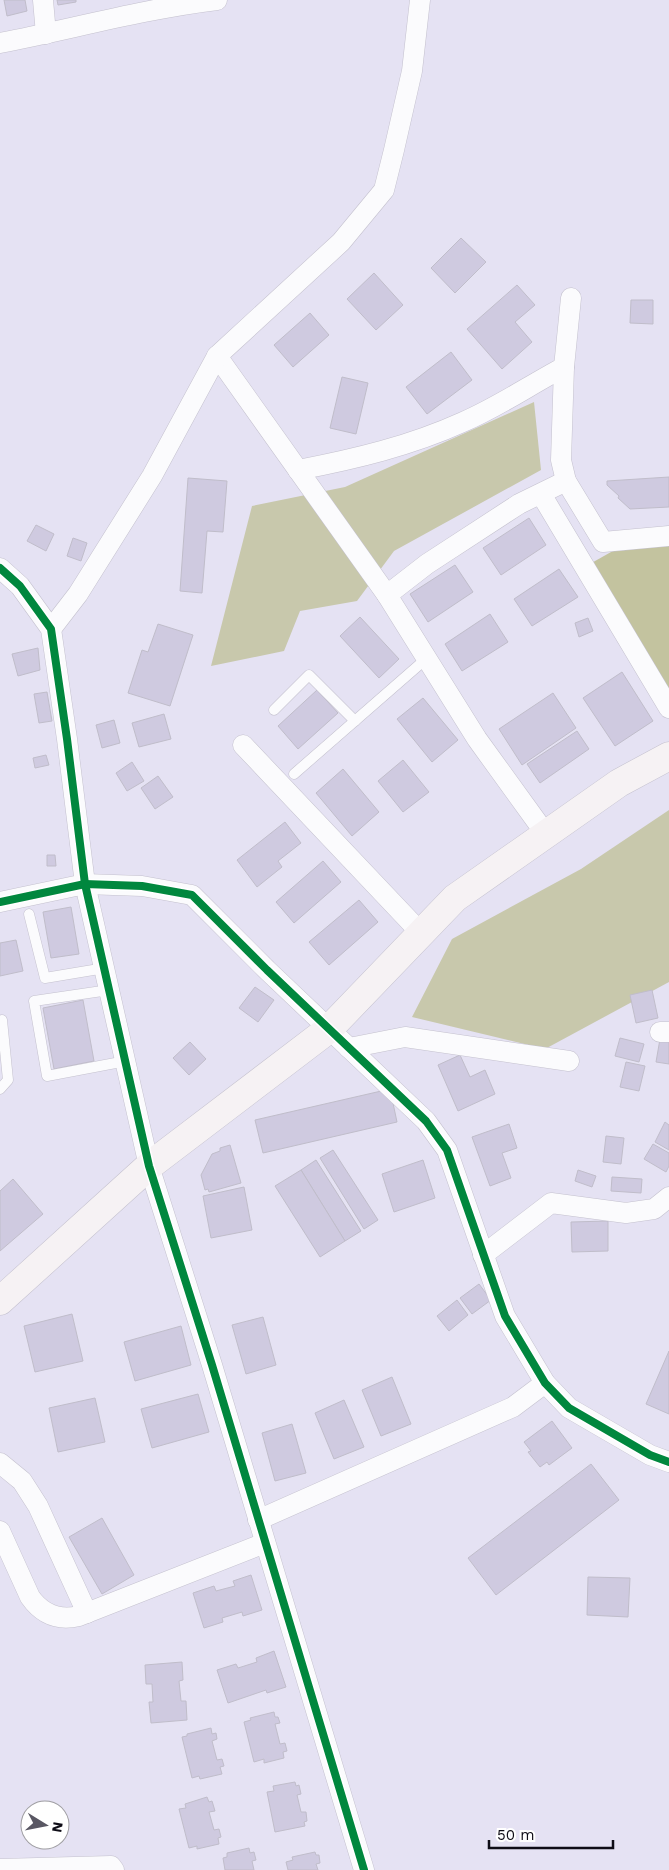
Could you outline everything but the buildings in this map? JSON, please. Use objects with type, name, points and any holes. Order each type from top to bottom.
[{"type":"street","points":[[43,0],[46,34]]},
{"type":"street","points":[[0,43],[46,34],[171,3],[217,0]]},
{"type":"street","points":[[51,629],[78,594],[152,476],[217,356],[341,242],[384,190],[412,71],[420,0]]},
{"type":"street","points":[[571,298],[564,367],[560,460],[566,481],[603,542],[669,536]]},
{"type":"street","points":[[217,356],[387,595],[477,739],[545,833]]},
{"type":"street","points":[[298,470],[370,455],[435,434],[465,422],[564,367]]},
{"type":"street","points":[[387,595],[436,559],[519,504],[566,481]]},
{"type":"street","points":[[541,494],[669,708]]},
{"type":"street","points":[[0,568],[20,586],[51,629],[85,884],[150,1166],[364,1870]]},
{"type":"street","points":[[243,745],[421,932]]},
{"type":"street","points":[[0,1301],[150,1166],[329,1029],[455,898],[545,833],[619,783],[669,756]]},
{"type":"street","points":[[0,902],[85,884],[142,886],[192,895],[426,1121],[447,1150],[505,1316],[544,1383],[569,1408],[650,1455],[669,1462]]},
{"type":"street","points":[[349,1048],[405,1037],[569,1061]]},
{"type":"street","points":[[483,1255],[551,1203],[626,1213],[654,1209],[669,1197]]},
{"type":"street","points":[[258,1520],[513,1407],[544,1383]]},
{"type":"street","points":[[0,1464],[22,1481],[38,1506],[87,1613]]},
{"type":"street","points":[[0,1531],[35,1605],[42,1611],[57,1617],[71,1618],[265,1543]]},
{"type":"street","points":[[0,1869],[110,1866],[114,1870]]},
{"type":"lane","points":[[294,774],[427,658]]},
{"type":"lane","points":[[274,710],[309,675],[355,721]]},
{"type":"lane","points":[[29,914],[45,978],[105,968]]},
{"type":"lane","points":[[109,990],[34,1001],[46,1076],[126,1061]]},
{"type":"lane","points":[[0,1089],[8,1080],[2,1020]]},
{"type":"green space","points":[[534,402],[541,470],[394,551],[357,601],[300,611],[284,651],[211,666],[252,506],[345,487]]},
{"type":"green space","points":[[669,541],[669,694],[588,565],[627,543]]},
{"type":"green space","points":[[669,810],[669,982],[545,1049],[412,1017],[452,939],[581,869]]},
{"type":"cycle path","points":[[0,568],[20,586],[51,629],[85,884],[149,1166],[212,1365],[364,1870]]},
{"type":"cycle path","points":[[0,902],[85,884],[142,886],[192,895],[267,970],[426,1121],[447,1150],[505,1316],[545,1383],[569,1408],[650,1455],[669,1462]]}]
